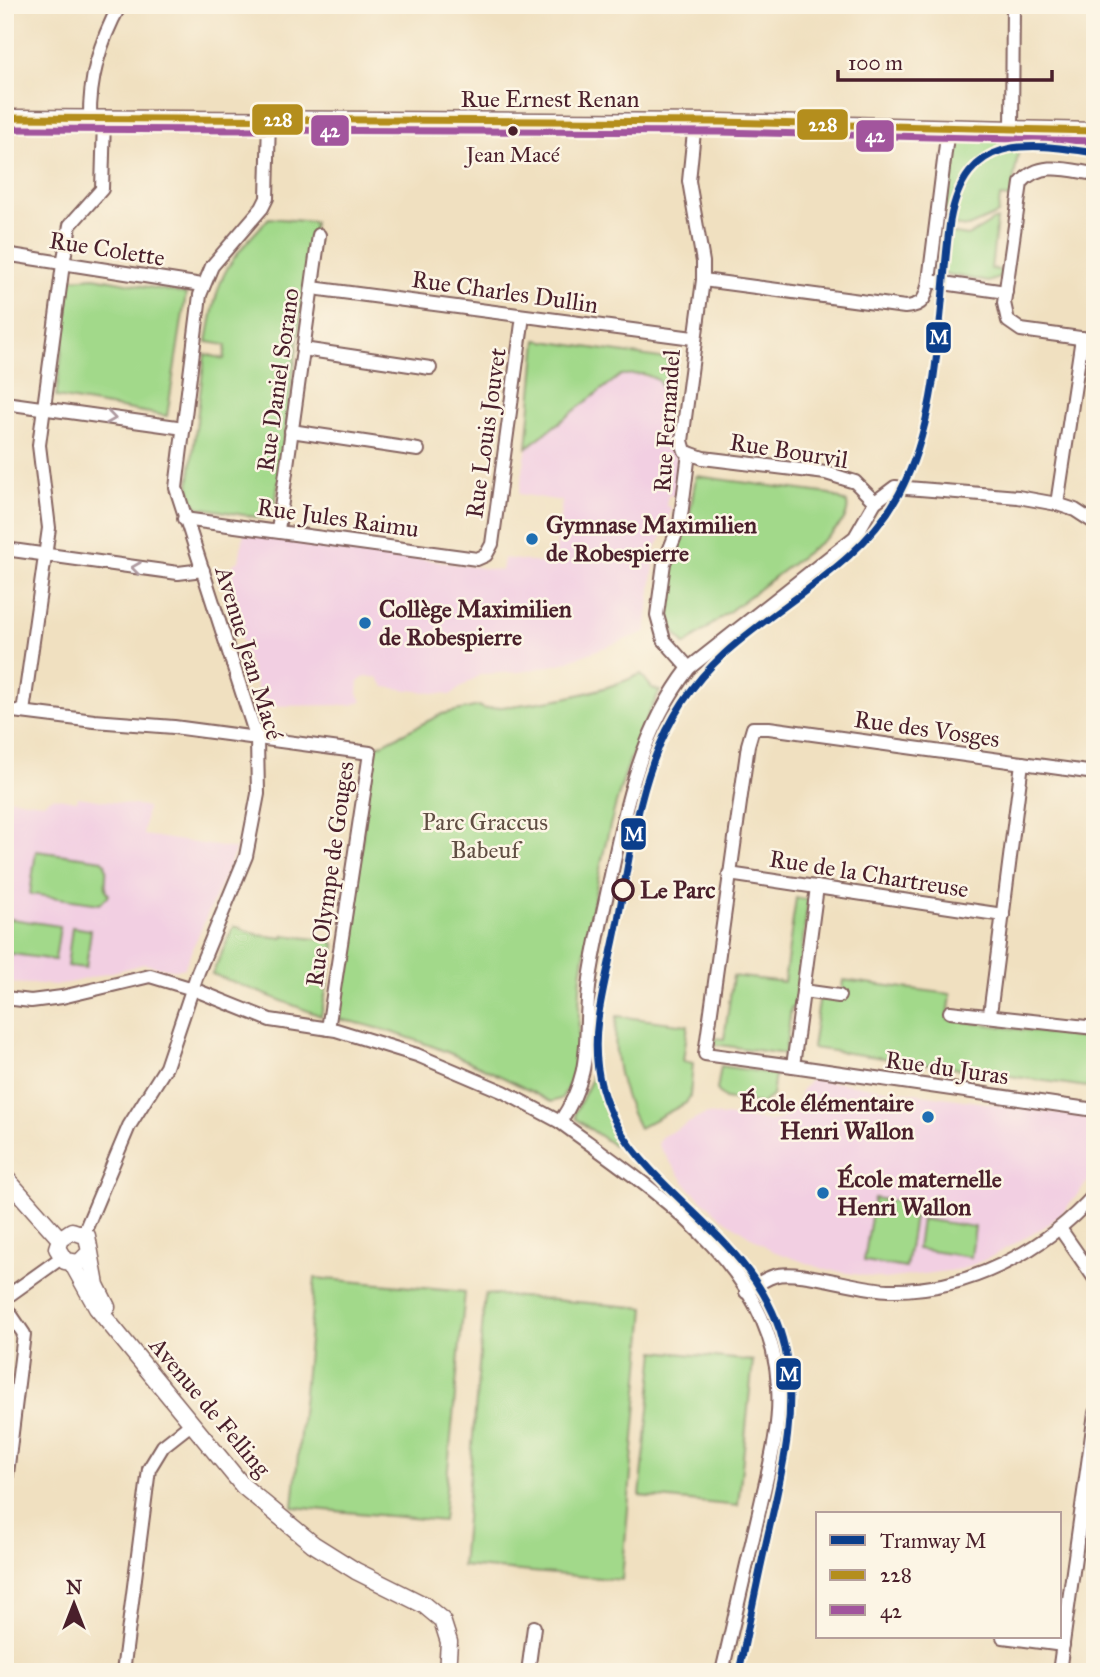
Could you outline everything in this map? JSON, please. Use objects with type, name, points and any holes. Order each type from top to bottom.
[{"type":"street","points":[[23,712],[49,528],[39,445],[43,408],[70,225],[102,190],[92,83],[100,44],[120,5]]},
{"type":"street","points":[[1012,129],[1013,5]]},
{"type":"street","name":"Rue Ernest Renan","points":[[5,118],[695,122],[1095,131]]},
{"type":"street","name":"Avenue Jean Macé","points":[[84,1233],[129,1126],[166,1067],[193,989],[246,856],[259,784],[257,739],[176,488],[202,285],[212,266],[258,213],[267,198],[269,118]]},
{"type":"street","name":"Rue Fernandel","points":[[689,667],[664,640],[657,615],[664,564],[680,524],[689,453],[682,441],[693,338],[703,280],[703,262],[689,181],[695,122]]},
{"type":"street","points":[[703,280],[905,307],[921,303],[926,298],[929,281],[948,128]]},
{"type":"street","points":[[1057,504],[1088,339],[1021,330],[1008,321],[1004,311],[1006,292],[1021,183],[1030,173],[1045,167],[1095,174]]},
{"type":"street","name":"Rue Daniel Sorano","points":[[278,530],[319,235]]},
{"type":"street","name":"Rue Colette","points":[[5,254],[202,285]]},
{"type":"street","points":[[929,281],[1006,292]]},
{"type":"street","name":"Rue Charles Dullin","points":[[312,288],[693,338]]},
{"type":"street","name":"Rue Louis Jouvet","points":[[486,555],[492,544],[523,316]]},
{"type":"street","points":[[303,349],[430,368]]},
{"type":"street","points":[[5,403],[184,428]]},
{"type":"street","points":[[291,431],[418,450]]},
{"type":"street","name":"Rue Bourvil","points":[[689,453],[703,458],[826,474],[855,482],[875,502]]},
{"type":"street","points":[[560,1122],[583,1079],[586,1010],[592,968],[632,787],[642,752],[658,717],[689,667],[855,537],[875,502],[895,487],[942,488],[1057,504],[1075,510],[1095,523]]},
{"type":"street","name":"Rue Jules Raimu","points":[[184,519],[477,559],[486,555]]},
{"type":"street","points":[[5,550],[178,573],[203,570]]},
{"type":"street","points":[[5,710],[94,721],[140,723],[257,739]]},
{"type":"street","name":"Rue des Vosges","points":[[729,874],[747,745],[753,729],[769,727],[1095,773]]},
{"type":"street","name":"Rue Olympe de Gouges","points":[[257,739],[370,753],[328,1029]]},
{"type":"street","points":[[990,1014],[1022,764]]},
{"type":"street","name":"Rue de la Chartreuse","points":[[729,874],[1003,915]]},
{"type":"street","name":"Rue du Juras","points":[[729,874],[705,1054],[1095,1110]]},
{"type":"street","points":[[793,1066],[817,887]]},
{"type":"street","points":[[5,998],[31,1001],[62,997],[150,976],[193,989],[270,1020],[328,1029],[417,1055],[504,1091],[560,1122],[649,1187],[700,1233],[734,1272],[746,1292],[771,1349],[778,1386],[776,1438],[722,1672]]},
{"type":"street","points":[[803,990],[839,996]]},
{"type":"street","points":[[950,1012],[979,1016],[990,1014],[1095,1028]]},
{"type":"street","points":[[5,1177],[60,1239]]},
{"type":"street","points":[[746,1292],[772,1276],[788,1273],[844,1286],[890,1290],[940,1286],[986,1272],[1032,1250],[1061,1230],[1095,1194]]},
{"type":"street","points":[[1061,1230],[1095,1279]]},
{"type":"street","points":[[5,1298],[67,1261],[83,1261],[89,1253],[90,1244],[84,1233],[72,1231],[60,1239],[57,1248],[67,1261]]},
{"type":"street","name":"Avenue de Felling","points":[[89,1253],[99,1294],[114,1326]]},
{"type":"street","name":"Avenue de Felling","points":[[67,1261],[97,1308],[243,1486],[313,1544],[356,1571],[425,1605],[442,1620],[449,1642],[447,1672]]},
{"type":"street","points":[[5,1306],[24,1334],[5,1490]]},
{"type":"street","points":[[1059,1672],[1095,1413]]},
{"type":"street","points":[[123,1672],[149,1469],[163,1446],[191,1424]]},
{"type":"street","points":[[528,1672],[534,1627]]},
{"type":"street","points":[[1010,1638],[1063,1645]]},
{"type":"shaded area","points":[[633,373],[658,380],[662,388],[678,464],[675,496],[668,495],[666,506],[671,507],[668,526],[656,547],[646,632],[560,664],[520,672],[481,674],[450,695],[385,687],[378,678],[366,676],[359,681],[358,694],[362,701],[352,705],[263,706],[229,602],[233,564],[239,561],[244,532],[502,571],[504,558],[554,565],[562,501],[519,494],[527,447],[621,375]]},
{"type":"shaded area","points":[[52,797],[77,801],[78,797],[147,807],[143,835],[236,849],[184,968],[176,970],[144,964],[61,985],[5,983],[5,798],[43,803]]},
{"type":"shaded area","points":[[811,1079],[1095,1118],[1095,1173],[1064,1211],[1049,1224],[989,1258],[962,1269],[885,1279],[824,1269],[773,1251],[721,1217],[689,1188],[658,1145],[661,1137],[706,1114],[771,1121],[780,1119],[795,1109],[801,1091]]},
{"type":"green space","points":[[964,140],[1020,140],[1011,198],[1000,197],[998,214],[968,227],[943,224],[955,146]]},
{"type":"green space","points":[[269,218],[314,222],[275,507],[270,506],[268,516],[261,518],[198,507],[192,499],[189,485],[205,354],[224,359],[226,345],[207,342],[219,286],[232,261]]},
{"type":"green space","points":[[997,220],[991,269],[1002,271],[999,278],[988,282],[941,273],[937,263],[942,232],[968,236]]},
{"type":"green space","points":[[94,277],[186,294],[167,416],[56,397],[71,279]]},
{"type":"green space","points":[[537,340],[674,360],[667,418],[658,380],[644,374],[621,375],[527,447]]},
{"type":"green space","points":[[696,476],[830,494],[847,503],[848,508],[843,520],[830,535],[685,645],[670,627],[666,616],[672,563],[688,525]]},
{"type":"green space","name":"Parc Graccus Babeuf","points":[[641,674],[652,688],[660,691],[631,757],[601,862],[580,985],[577,1054],[569,1085],[561,1099],[551,1102],[474,1064],[421,1042],[338,1019],[374,748],[442,714],[479,706],[484,709],[564,698]]},
{"type":"green space","points":[[36,851],[103,860],[109,895],[100,904],[30,894]]},
{"type":"green space","points":[[796,898],[808,900],[795,1006],[791,1008],[785,1054],[712,1044],[713,1038],[724,1039],[733,976],[784,982]]},
{"type":"green space","points":[[5,918],[60,926],[55,960],[5,953]]},
{"type":"green space","points":[[234,926],[258,935],[283,938],[284,935],[331,941],[335,945],[321,1016],[212,974]]},
{"type":"green space","points":[[72,927],[91,930],[86,968],[67,966]]},
{"type":"green space","points":[[843,980],[951,994],[948,1019],[1095,1040],[1095,1088],[812,1048],[820,995],[841,998]]},
{"type":"green space","points":[[617,1016],[688,1025],[683,1061],[693,1063],[690,1096],[686,1103],[639,1128],[619,1074],[615,1045]]},
{"type":"green space","points":[[594,1065],[606,1111],[620,1140],[613,1145],[576,1119],[575,1113],[590,1083]]},
{"type":"green space","points":[[721,1066],[775,1074],[772,1096],[761,1104],[725,1099],[717,1090]]},
{"type":"green space","points":[[874,1198],[916,1204],[906,1268],[864,1261]]},
{"type":"green space","points":[[921,1219],[975,1227],[971,1257],[917,1249]]},
{"type":"green space","points":[[315,1278],[465,1292],[443,1521],[293,1507]]},
{"type":"green space","points":[[485,1294],[645,1308],[622,1580],[462,1566]]},
{"type":"green space","points":[[655,1351],[753,1361],[738,1506],[640,1496]]},
{"type":"tram line","name":"M","points":[[739,1672],[786,1447],[789,1373],[785,1349],[767,1301],[740,1260],[639,1157],[614,1119],[598,1074],[598,1019],[640,807],[661,742],[677,711],[698,682],[746,635],[819,581],[864,542],[899,494],[913,463],[931,396],[950,221],[958,193],[970,172],[984,158],[1002,150],[1045,147],[1095,153]]},
{"type":"transit line","name":"228","points":[[5,118],[720,122],[1095,131]]},
{"type":"transit line","name":"42","points":[[5,129],[720,132],[1095,141]]},
{"type":"place","name":"Jean Macé","points":[[513,131]]},
{"type":"place","name":"Gymnase Maximilien de Robespierre","points":[[532,539]]},
{"type":"place","name":"Collège Maximilien de Robespierre","points":[[365,623]]},
{"type":"place","name":"Le Parc","points":[[623,890]]},
{"type":"place","name":"École élémentaire Henri Wallon","points":[[928,1117]]},
{"type":"place","name":"École maternelle Henri Wallon","points":[[823,1193]]}]
